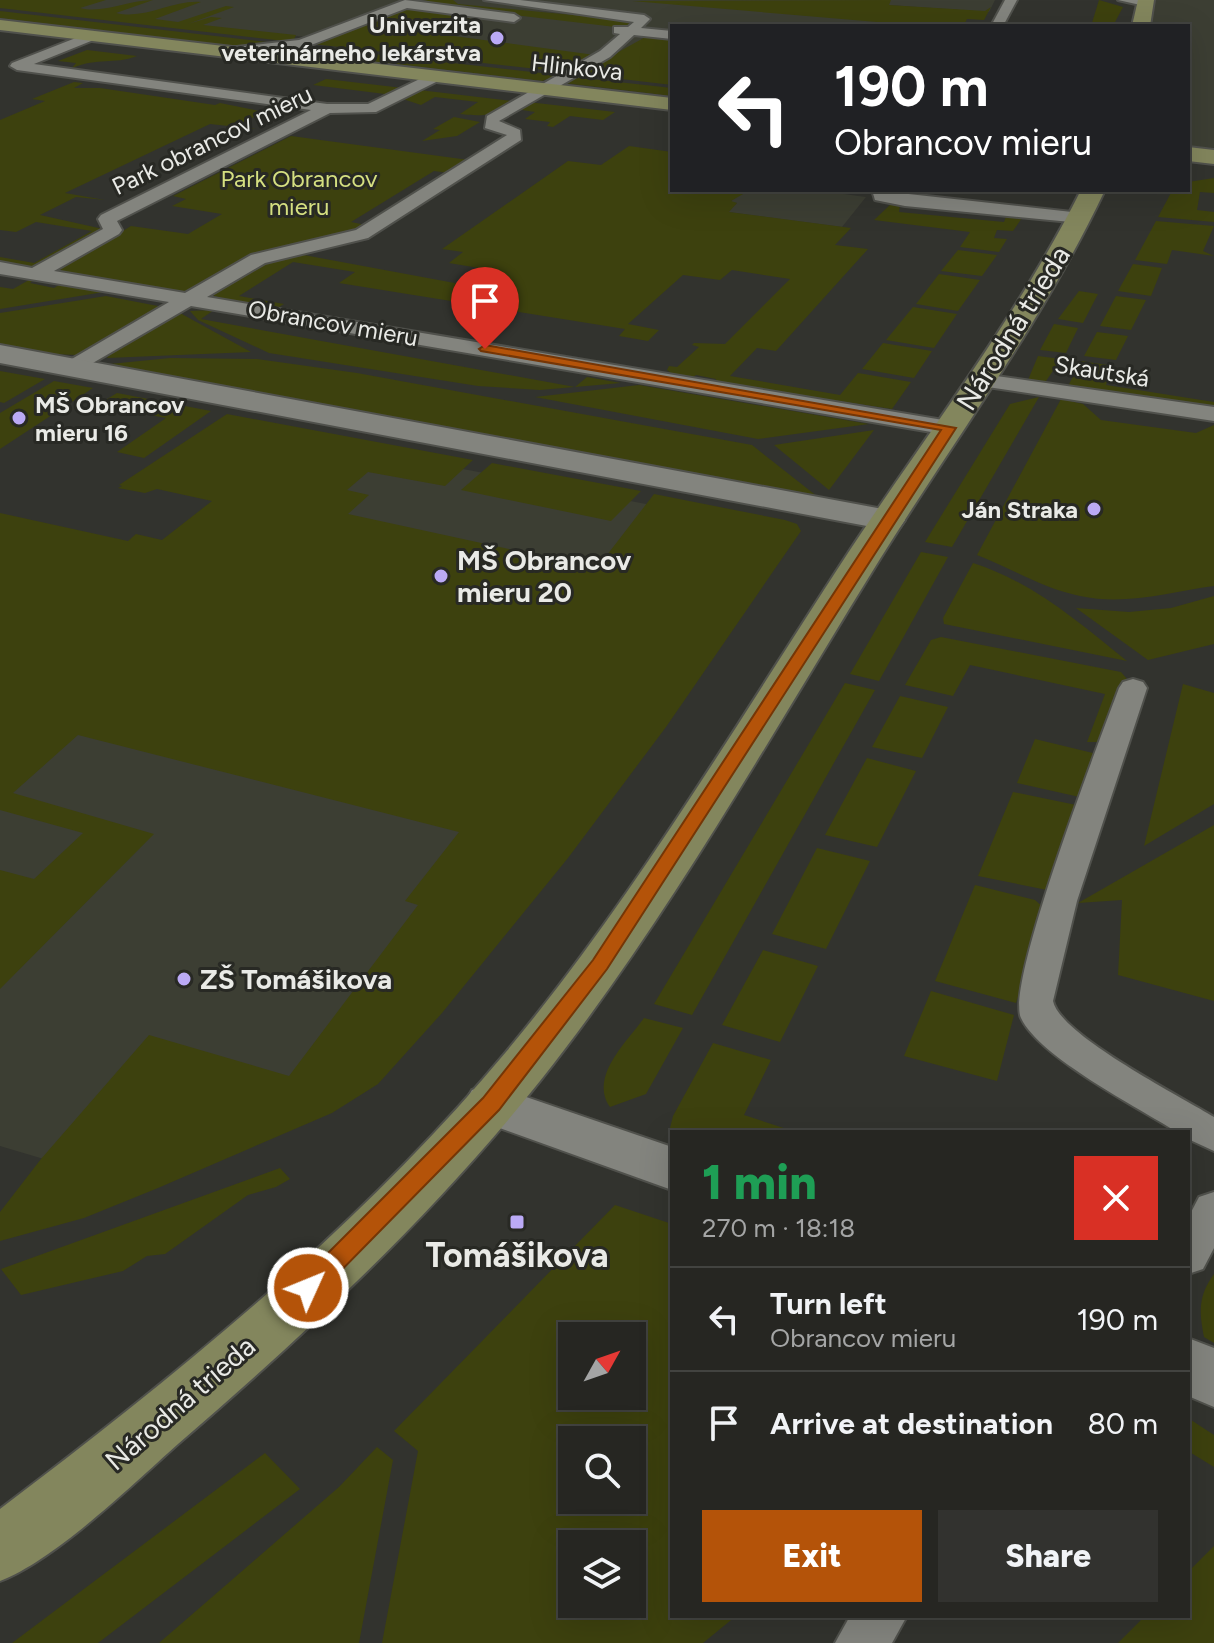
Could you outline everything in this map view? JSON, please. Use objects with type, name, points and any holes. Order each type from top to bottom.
[{"type":"street","points":[[1141,24],[1146,1]]},
{"type":"street","name":"Hlinkova","points":[[0,25],[670,104]]},
{"type":"street","points":[[1190,154],[1214,157]]},
{"type":"street","points":[[1190,168],[1214,170]]},
{"type":"street","name":"Národná trieda","points":[[0,1549],[224,1368],[351,1248],[491,1104],[600,965],[982,380],[1081,218],[1092,192]]},
{"type":"street","points":[[0,354],[888,520]]},
{"type":"street","points":[[491,1104],[670,1168]]},
{"type":"street","points":[[1190,1365],[1214,1380]]},
{"type":"lane","points":[[72,367],[273,253],[340,243],[362,234],[515,137],[515,133],[490,125],[492,119],[605,54],[644,19],[490,0]]},
{"type":"lane","points":[[998,24],[1011,0]]},
{"type":"lane","points":[[1124,0],[1146,1]]},
{"type":"lane","points":[[228,52],[301,44],[409,1],[629,32],[670,35]]},
{"type":"lane","points":[[91,36],[17,66],[38,72],[327,108]]},
{"type":"lane","points":[[301,44],[302,54],[313,62]]},
{"type":"lane","points":[[13,81],[38,72]]},
{"type":"lane","name":"Park obrancov mieru","points":[[35,274],[113,230],[107,219],[327,108],[371,109],[435,77]]},
{"type":"lane","points":[[881,193],[905,201],[1081,218]]},
{"type":"lane","name":"Obrancov mieru","points":[[0,268],[949,428]]},
{"type":"lane","name":"Skautská","points":[[982,380],[1214,414]]},
{"type":"lane","points":[[1133,688],[1060,901],[1035,1001],[1038,1016],[1061,1041],[1214,1136]]},
{"type":"lane","points":[[1190,1253],[1214,1208]]},
{"type":"lane","points":[[861,1643],[880,1618]]},
{"type":"shaded area","name":"Univerzita veterinárneho lekárstva","points":[[0,0],[995,0],[989,12],[888,5],[876,24],[670,24],[670,77],[87,13]]},
{"type":"shaded area","points":[[1145,0],[1214,0],[1214,148],[1190,146],[1190,24],[1139,24]]},
{"type":"shaded area","points":[[742,192],[829,192],[866,197],[842,227],[728,212],[737,203],[730,202]]},
{"type":"shaded area","name":"ZŠ Tomášikova","points":[[348,447],[740,522],[270,1102],[111,1179],[0,1146],[0,606],[118,630]]},
{"type":"green space","points":[[0,0],[106,0],[80,8],[89,9],[153,0],[116,13],[127,14],[201,2],[155,19],[178,22],[226,6],[234,7],[188,24],[211,17],[222,18],[203,25],[296,35],[293,42],[0,8]]},
{"type":"green space","points":[[453,0],[458,4],[634,21],[624,28],[414,3]]},
{"type":"green space","points":[[891,0],[889,5],[985,11],[991,7],[984,20],[967,19],[965,23],[970,24],[876,24],[632,1]]},
{"type":"green space","points":[[1099,0],[1123,7],[1114,24],[1092,24]]},
{"type":"green space","points":[[406,6],[478,15],[457,24],[400,18],[386,27],[595,55],[564,72],[313,44]]},
{"type":"green space","points":[[0,11],[284,44],[233,46],[0,18]]},
{"type":"green space","points":[[649,35],[670,37],[670,85],[579,74]]},
{"type":"green space","points":[[311,47],[558,75],[542,81],[327,56],[313,52]]},
{"type":"green space","points":[[87,50],[137,56],[72,68],[76,63],[58,61]]},
{"type":"green space","points":[[573,77],[670,88],[670,96],[564,83]]},
{"type":"green space","points":[[326,79],[403,88],[369,104],[385,94],[313,85]]},
{"type":"green space","points":[[74,82],[83,83],[74,88],[100,88],[215,105],[220,103],[264,112],[238,125],[256,129],[210,124],[65,193],[105,200],[76,197],[40,215],[103,229],[34,267],[0,265],[0,257],[34,263],[92,231],[36,222],[16,232],[0,230],[0,120],[45,101],[32,99]]},
{"type":"green space","points":[[419,90],[513,101],[488,114],[460,114],[478,102],[435,97],[421,105],[403,99]]},
{"type":"green space","points":[[528,102],[615,112],[603,120],[570,116],[553,127],[547,126],[550,122],[525,119],[535,112],[516,109]]},
{"type":"green space","points":[[454,117],[480,122],[457,136],[422,141],[440,130],[433,129]]},
{"type":"green space","name":"Park Obrancov mieru","points":[[291,136],[469,160],[449,173],[434,171],[351,222],[366,225],[355,232],[190,290],[177,292],[58,271],[131,226],[188,234],[222,214],[172,206],[186,199],[173,196]]},
{"type":"green space","points":[[629,146],[670,152],[670,192],[747,192],[731,201],[737,203],[729,212],[851,228],[835,245],[868,249],[776,351],[757,348],[730,376],[840,395],[858,373],[911,382],[892,409],[715,382],[716,379],[696,375],[692,378],[675,376],[667,370],[669,366],[677,367],[699,347],[692,345],[694,343],[725,344],[790,279],[732,270],[720,280],[683,275],[628,324],[659,330],[648,341],[619,336],[625,329],[339,283],[355,272],[293,262],[239,296],[284,304],[274,310],[214,296],[214,292],[269,258],[293,253],[460,284],[479,268],[449,263],[463,252],[442,249],[568,161],[601,165]]},
{"type":"green space","points":[[1214,178],[1214,193],[1200,192],[1197,210],[1214,212],[1214,222],[1158,217],[1171,192],[1190,192],[1190,182]]},
{"type":"green space","points":[[891,204],[900,204],[899,212],[1004,222],[1007,214],[1024,215],[1013,231],[997,230],[994,238],[1007,239],[999,252],[960,247],[970,232],[874,220]]},
{"type":"green space","points":[[1156,221],[1214,226],[1203,251],[1214,256],[1172,250],[1167,264],[1135,260]]},
{"type":"green space","points":[[958,250],[997,255],[982,276],[941,271]]},
{"type":"green space","points":[[1133,264],[1162,268],[1151,296],[1118,291]]},
{"type":"green space","points":[[939,274],[980,280],[958,311],[916,304]]},
{"type":"green space","points":[[33,280],[30,283],[54,288],[59,285],[104,292],[0,309],[0,287],[13,289]]},
{"type":"green space","points":[[1079,291],[1098,294],[1083,323],[1058,319]]},
{"type":"green space","points":[[106,296],[163,307],[78,355],[51,354],[0,345],[0,313]]},
{"type":"green space","points":[[1116,296],[1146,300],[1131,330],[1100,326]]},
{"type":"green space","points":[[913,307],[957,314],[934,348],[886,340]]},
{"type":"green space","points":[[214,310],[201,319],[575,387],[540,390],[478,386],[269,353],[198,320],[190,311]]},
{"type":"green space","points":[[180,313],[251,352],[107,358],[110,353]]},
{"type":"green space","points":[[1054,324],[1078,328],[1066,353],[1040,350]]},
{"type":"green space","points":[[1097,332],[1128,336],[1116,360],[1084,356]]},
{"type":"green space","points":[[883,343],[932,351],[914,378],[862,369]]},
{"type":"green space","points":[[1038,356],[1061,359],[1044,384],[1028,380]]},
{"type":"green space","points":[[170,358],[257,359],[357,373],[752,445],[818,497],[110,364]]},
{"type":"green space","points":[[1081,361],[1114,366],[1106,385],[1214,402],[1214,410],[1066,390]]},
{"type":"green space","points":[[0,371],[45,379],[4,403],[0,402]]},
{"type":"green space","points":[[587,377],[621,383],[575,387]]},
{"type":"green space","name":"MŠ Obrancov mieru 16","points":[[54,381],[93,388],[0,449],[0,413]]},
{"type":"green space","points":[[639,385],[869,424],[758,439],[535,397]]},
{"type":"green space","points":[[117,393],[211,411],[144,458],[117,452],[166,418],[97,405]]},
{"type":"green space","points":[[1039,397],[952,547],[925,542],[1010,404]]},
{"type":"green space","points":[[1061,399],[1083,404],[1101,420],[1196,433],[1214,425],[1214,586],[1131,599],[1097,599],[1054,588],[977,555]]},
{"type":"green space","points":[[227,414],[473,460],[445,486],[368,472],[347,490],[369,495],[348,514],[597,568],[654,494],[785,520],[797,524],[801,531],[666,727],[568,858],[442,1013],[378,1084],[332,1113],[158,1188],[84,1218],[0,1241],[0,1212],[41,1159],[149,1035],[289,1076],[418,905],[405,901],[459,832],[78,735],[13,793],[154,834],[0,989],[0,870],[34,879],[83,833],[0,810],[0,513],[128,541],[136,534],[162,540],[212,501],[157,489],[145,493],[118,488],[122,486],[119,485]]},
{"type":"green space","points":[[874,430],[829,490],[774,445]]},
{"type":"green space","points":[[492,463],[641,491],[611,521],[461,490]]},
{"type":"green space","points":[[921,552],[948,557],[879,681],[850,674]]},
{"type":"green space","points":[[973,563],[1035,592],[1127,661],[944,624],[943,618]]},
{"type":"green space","points":[[1214,596],[1214,644],[1148,660],[1076,608],[1129,612],[1171,608]]},
{"type":"green space","points":[[941,637],[1121,672],[1127,679],[1103,742],[1087,742],[1105,694],[970,665],[953,696],[905,685],[931,640]]},
{"type":"green space","points":[[845,683],[875,690],[692,1015],[654,1004]]},
{"type":"green space","points":[[1183,684],[1214,693],[1214,804],[1144,846]]},
{"type":"green space","points":[[900,696],[948,707],[922,758],[872,747]]},
{"type":"green space","points":[[1035,739],[1097,754],[1084,798],[1017,783]]},
{"type":"green space","points":[[867,758],[916,771],[877,847],[825,835]]},
{"type":"green space","points":[[1013,792],[1081,806],[1047,890],[978,876]]},
{"type":"green space","points":[[1214,825],[1214,1001],[1118,975],[1122,900],[1078,903]]},
{"type":"green space","points":[[817,848],[870,861],[826,949],[772,934]]},
{"type":"green space","points":[[975,885],[1035,900],[1045,909],[1016,1003],[935,981]]},
{"type":"green space","points":[[763,950],[818,966],[780,1042],[722,1025]]},
{"type":"green space","points":[[931,991],[1014,1015],[997,1081],[904,1056]]},
{"type":"green space","points":[[644,1018],[683,1028],[646,1094],[610,1107],[605,1095],[607,1072]]},
{"type":"green space","points":[[713,1043],[771,1060],[744,1115],[790,1130],[672,1130],[673,1116]]},
{"type":"green space","points":[[280,1168],[290,1179],[276,1187],[248,1195],[165,1254],[147,1256],[123,1271],[21,1295],[1,1269]]},
{"type":"green space","points":[[615,1205],[670,1223],[670,1618],[734,1618],[703,1643],[382,1643],[418,1451],[394,1431]]},
{"type":"green space","points":[[1214,1274],[1214,1343],[1204,1337],[1201,1312],[1202,1297]]},
{"type":"green space","points":[[1190,1419],[1214,1435],[1214,1467],[1190,1452]]},
{"type":"green space","points":[[377,1447],[393,1460],[359,1643],[159,1643],[339,1487]]},
{"type":"green space","points":[[265,1453],[300,1489],[98,1643],[12,1643]]},
{"type":"green space","points":[[1214,1546],[1214,1643],[1118,1643],[1143,1618],[1190,1618],[1190,1570]]},
{"type":"place","name":"Univerzita veterinárneho lekárstva","points":[[497,38]]},
{"type":"place","name":"MŠ Obrancov mieru 16","points":[[19,418]]},
{"type":"place","name":"Ján Straka","points":[[1094,509]]},
{"type":"place","name":"MŠ Obrancov mieru 20","points":[[441,576]]},
{"type":"place","name":"ZŠ Tomášikova","points":[[184,979]]},
{"type":"place","name":"Tomášikova","points":[[517,1222]]},
{"type":"route","points":[[308,1288],[491,1104],[600,965],[949,428],[485,349]]}]
